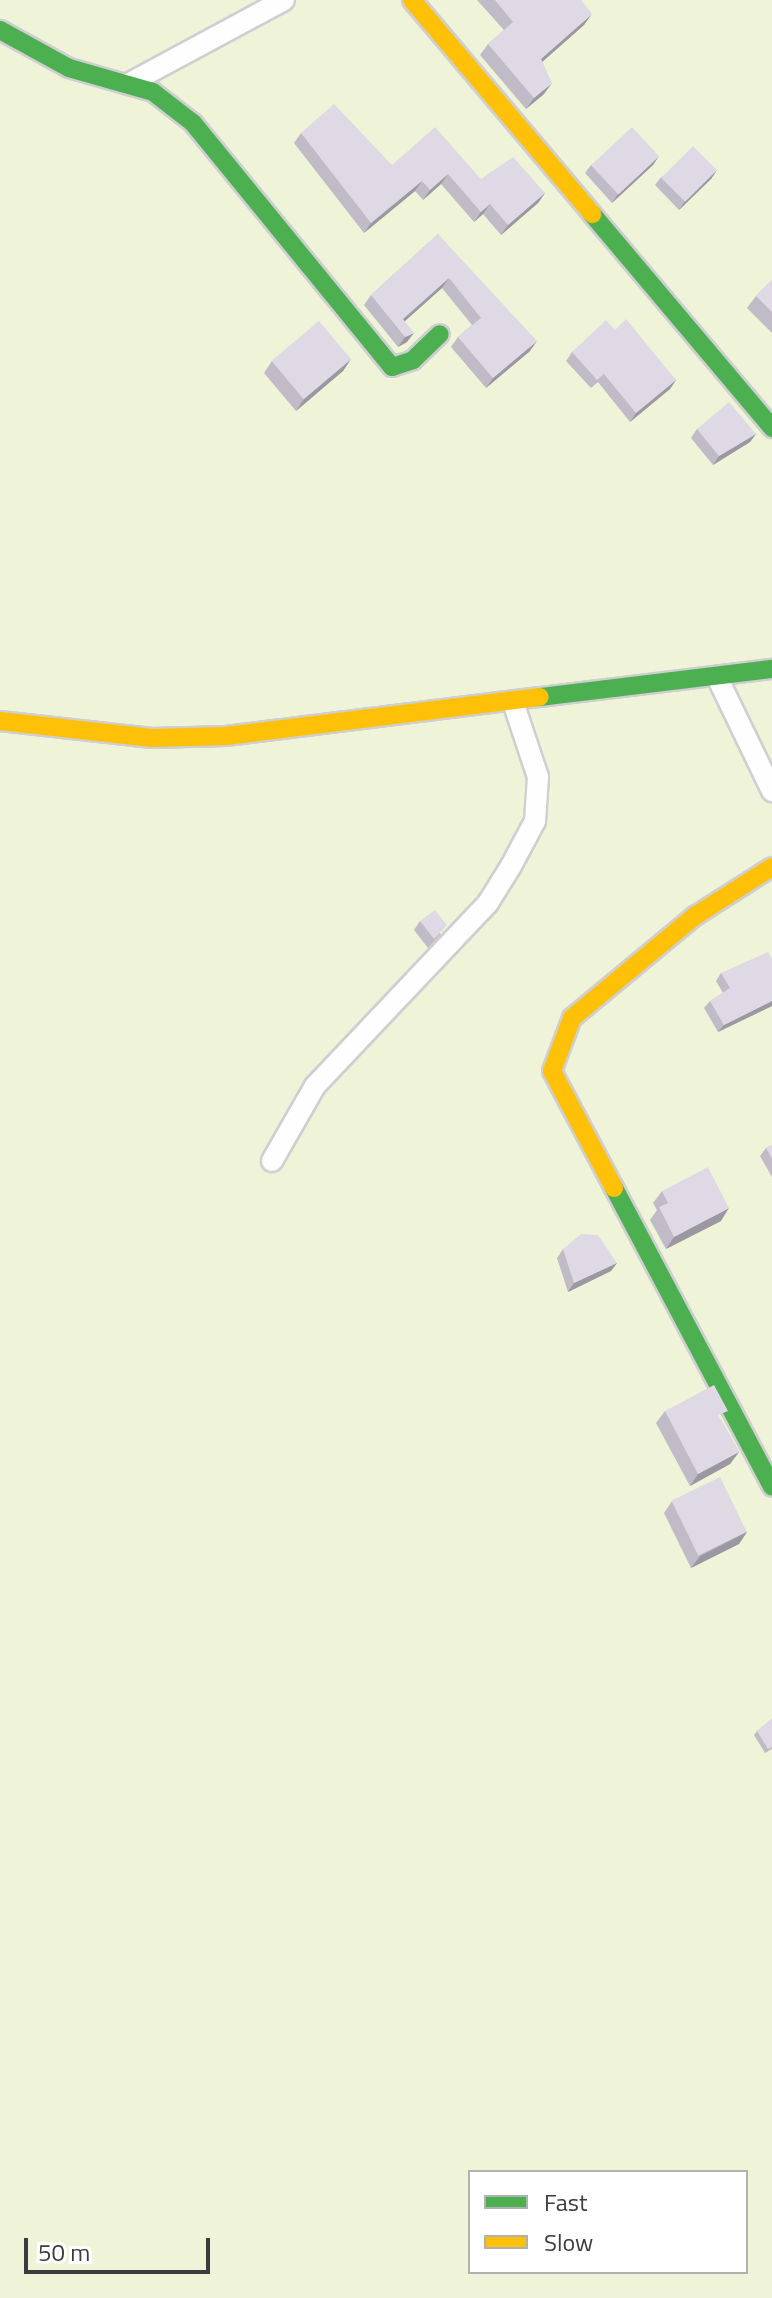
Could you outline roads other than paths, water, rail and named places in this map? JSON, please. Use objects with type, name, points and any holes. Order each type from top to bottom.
[{"type":"street","points":[[128,84],[255,8],[284,0]]},
{"type":"street","points":[[412,0],[772,428]]},
{"type":"street","points":[[0,30],[69,68],[153,92],[193,123],[392,367],[413,360],[440,334]]},
{"type":"street","points":[[0,721],[152,738],[226,736],[772,669]]},
{"type":"street","points":[[717,677],[772,791]]},
{"type":"street","points":[[272,1161],[315,1086],[488,903],[535,821],[538,777],[513,702]]},
{"type":"street","points":[[772,867],[695,916],[572,1018],[552,1071],[772,1487]]}]
